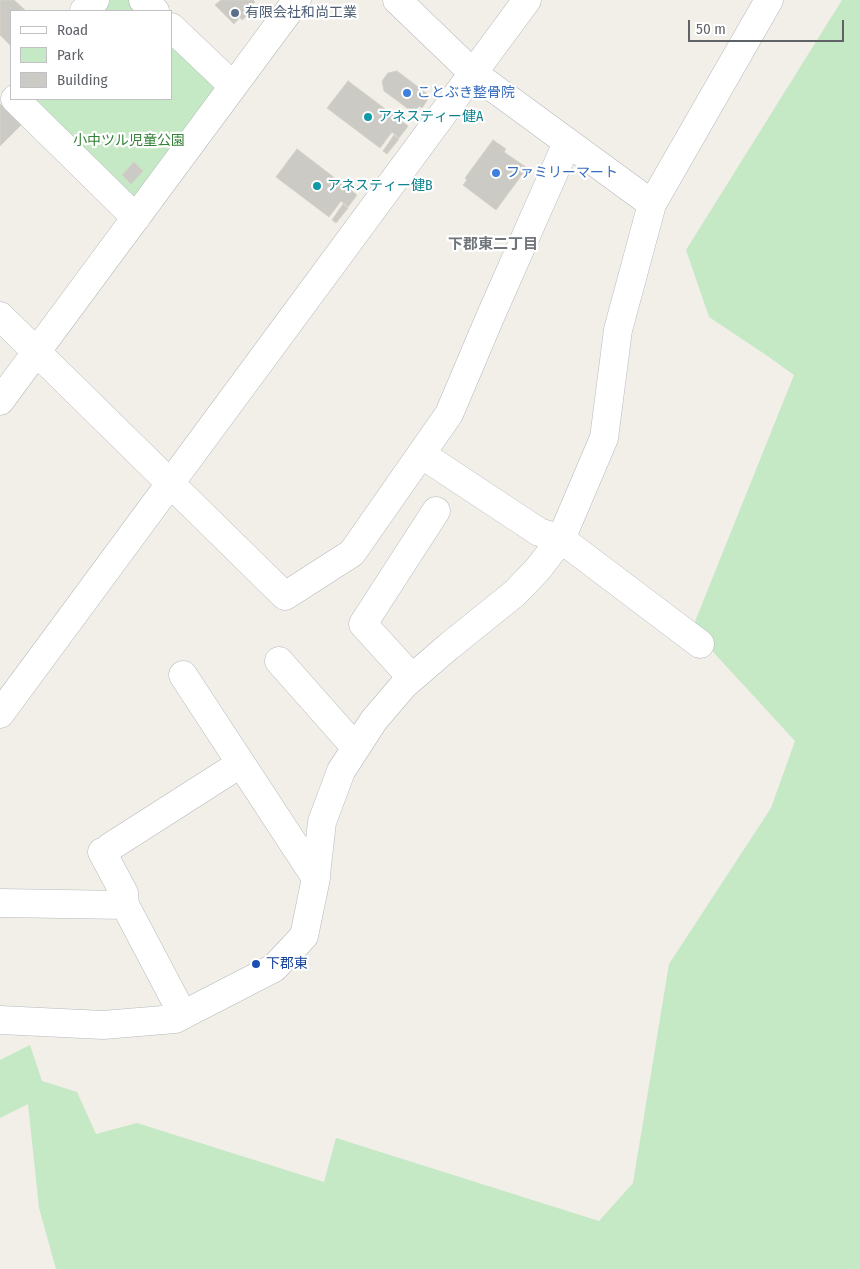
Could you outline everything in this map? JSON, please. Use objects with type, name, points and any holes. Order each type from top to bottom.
[{"type":"street","points":[[85,10],[95,0]]},
{"type":"street","points":[[143,0],[154,10]]},
{"type":"street","points":[[0,401],[297,0]]},
{"type":"street","points":[[398,0],[473,73],[567,144],[652,204]]},
{"type":"street","points":[[0,714],[527,0]]},
{"type":"street","points":[[0,1020],[103,1024],[175,1019],[274,968],[304,936],[316,878],[322,822],[341,772],[374,720],[404,685],[515,593],[538,569],[561,539],[604,438],[618,330],[652,204],[770,0]]},
{"type":"street","points":[[172,28],[233,86]]},
{"type":"street","points":[[18,100],[136,218]]},
{"type":"street","points":[[0,316],[284,596],[352,553],[449,414],[567,144]]},
{"type":"street","points":[[421,454],[539,532],[561,539],[700,644]]},
{"type":"street","points":[[412,678],[363,624],[436,511]]},
{"type":"street","points":[[279,661],[356,748]]},
{"type":"street","points":[[182,676],[316,878]]},
{"type":"street","points":[[183,1015],[125,906],[124,893],[106,850],[240,764]]},
{"type":"street","points":[[0,903],[125,906]]},
{"type":"green space","points":[[100,0],[131,0],[142,10],[90,10]]},
{"type":"green space","points":[[842,0],[860,0],[860,1269],[56,1269],[39,1208],[28,1104],[0,1118],[0,1060],[30,1045],[42,1081],[77,1092],[96,1134],[137,1123],[324,1182],[336,1138],[599,1221],[633,1183],[669,964],[771,808],[795,741],[692,629],[794,375],[709,317],[686,250]]},
{"type":"green space","name":"小中ツル児童公園","points":[[172,40],[216,83],[218,92],[140,198],[130,200],[27,100],[172,100]]},
{"type":"building","points":[[0,0],[14,0],[25,10],[10,10],[10,45],[0,35]]},
{"type":"building","name":"有限会社和尚工業","points":[[221,0],[253,0],[255,2],[245,12],[248,15],[242,20],[240,17],[234,24],[215,5]]},
{"type":"building","name":"ことぶき整骨院","points":[[397,71],[430,96],[422,108],[419,106],[414,113],[384,91],[382,81],[388,73]]},
{"type":"building","name":"アネスティー健A","points":[[348,81],[408,126],[399,138],[392,132],[380,148],[327,108]]},
{"type":"building","points":[[0,104],[21,125],[0,146]]},
{"type":"building","points":[[394,135],[399,139],[387,154],[383,151]]},
{"type":"building","name":"ファミリーマート","points":[[493,140],[506,149],[504,152],[527,168],[496,210],[463,185],[467,180],[465,178]]},
{"type":"building","name":"アネスティー健B","points":[[297,149],[357,195],[348,207],[341,201],[329,217],[276,177]]},
{"type":"building","points":[[134,162],[143,171],[131,184],[122,175]]},
{"type":"building","points":[[343,204],[348,208],[336,223],[332,220]]},
{"type":"place","name":"有限会社和尚工業","points":[[235,13]]},
{"type":"place","name":"ことぶき整骨院","points":[[407,93]]},
{"type":"place","name":"アネスティー健A","points":[[368,117]]},
{"type":"place","name":"ファミリーマート","points":[[496,173]]},
{"type":"place","name":"アネスティー健B","points":[[317,186]]},
{"type":"place","name":"下郡東","points":[[256,964]]},
{"type":"district","name":"下郡東二丁目","points":[[493,245]]}]
